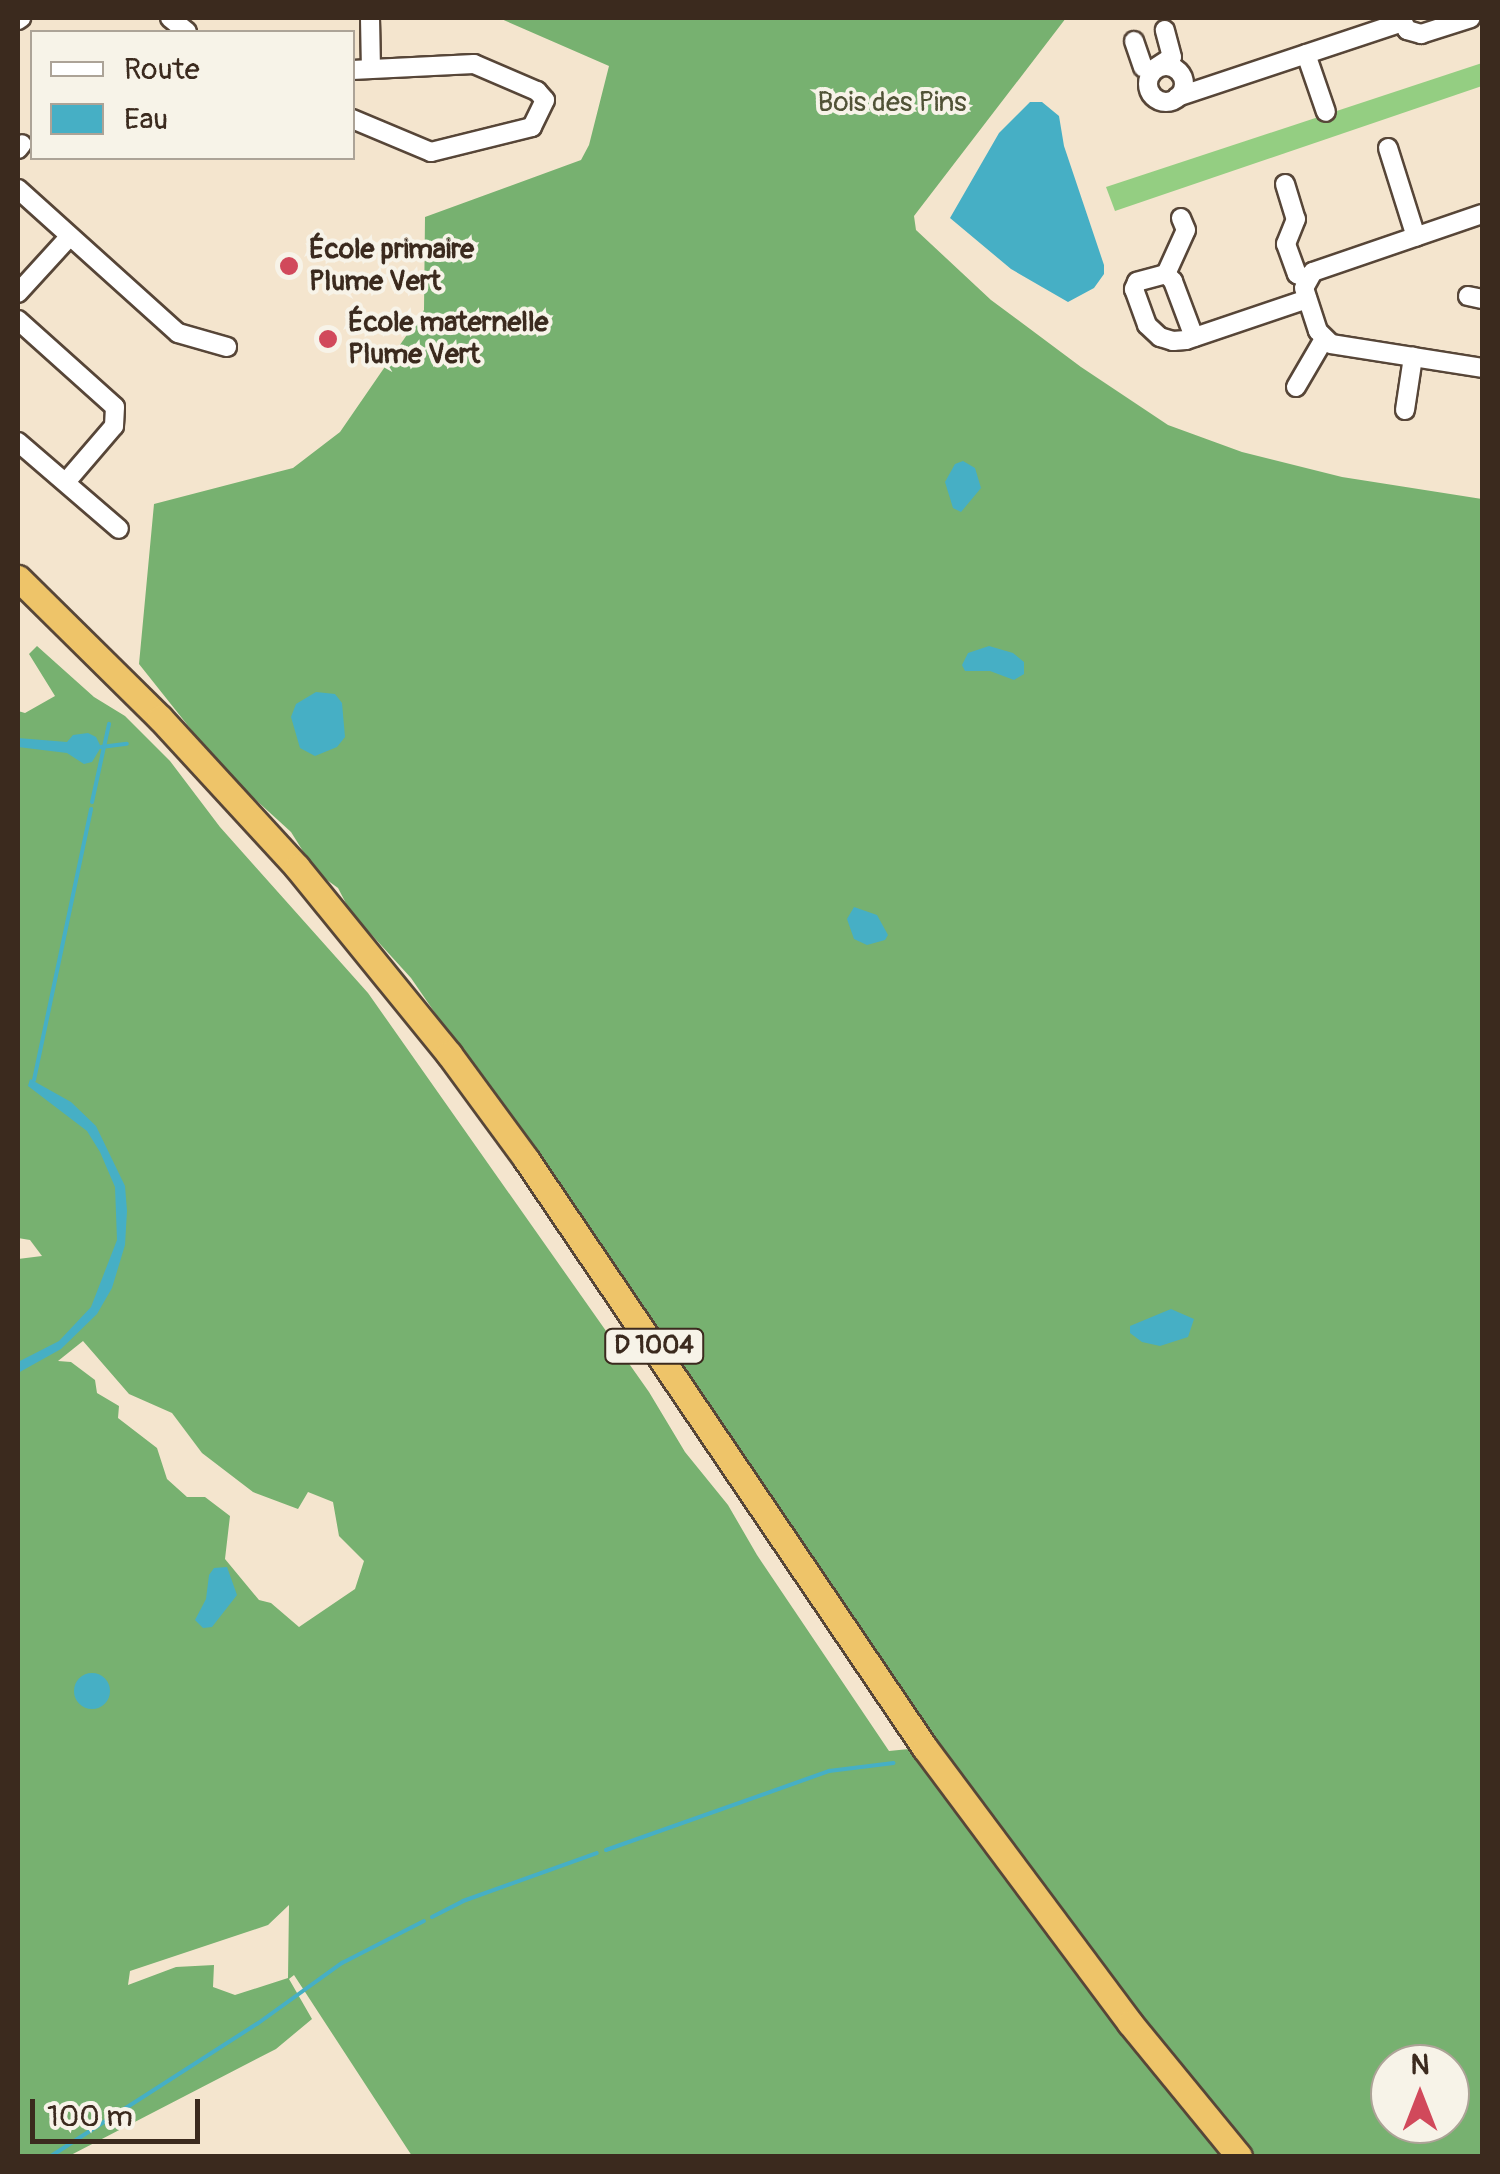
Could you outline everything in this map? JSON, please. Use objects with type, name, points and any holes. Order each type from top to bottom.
[{"type":"highway","name":"D 1004","points":[[18,578],[160,718],[297,866],[448,1054],[536,1174],[926,1748],[1119,2008],[1239,2156]]},
{"type":"highway","name":"D 1004","points":[[18,596],[152,727],[288,876],[437,1061],[536,1196],[910,1749],[1109,2017],[1222,2156]]},
{"type":"street","points":[[355,120],[431,152],[532,127],[544,103],[542,93],[478,65],[362,69],[361,48],[370,18]]},
{"type":"street","points":[[1134,40],[1151,71],[1155,98],[1166,102],[1402,20],[1407,30],[1421,34],[1472,18]]},
{"type":"street","points":[[1151,71],[1173,52],[1165,30]]},
{"type":"street","points":[[1306,54],[1326,112]]},
{"type":"street","points":[[1151,71],[1172,68],[1181,75],[1184,87],[1178,98]]},
{"type":"street","points":[[1388,148],[1416,237]]},
{"type":"street","points":[[1285,184],[1296,219],[1286,244],[1297,274],[1307,279]]},
{"type":"street","points":[[18,189],[178,334],[227,347]]},
{"type":"street","points":[[1482,214],[1313,272],[1307,279],[1307,299],[1324,339],[1331,344],[1482,368]]},
{"type":"street","points":[[1166,274],[1186,230],[1181,218]]},
{"type":"street","points":[[18,293],[70,236]]},
{"type":"street","points":[[1166,274],[1137,282],[1134,288],[1148,324],[1165,340],[1194,337],[1307,299]]},
{"type":"street","points":[[1166,274],[1173,281],[1194,337]]},
{"type":"street","points":[[18,320],[114,407],[114,426],[66,482]]},
{"type":"street","points":[[1296,387],[1324,339]]},
{"type":"street","points":[[1405,410],[1413,357]]},
{"type":"street","points":[[18,442],[120,530]]},
{"type":"green space","name":"Bois des Pins","points":[[499,18],[1066,18],[914,216],[916,230],[991,300],[1168,425],[1242,452],[1342,477],[1482,499],[1482,2156],[412,2156],[294,1975],[289,1979],[312,2019],[276,2049],[69,2156],[18,2156],[18,1259],[42,1256],[30,1240],[18,1238],[18,711],[25,713],[55,696],[29,654],[37,646],[94,697],[125,716],[170,761],[220,827],[368,993],[649,1392],[685,1452],[728,1505],[757,1555],[889,1751],[939,1746],[411,978],[350,911],[338,888],[316,872],[291,832],[224,771],[139,664],[154,504],[293,468],[340,432],[424,310],[425,217],[581,160],[589,145],[609,66]],"holes":[[[83,1341],[129,1394],[172,1413],[202,1453],[253,1492],[298,1509],[308,1492],[333,1502],[339,1536],[364,1561],[355,1589],[299,1627],[271,1603],[259,1600],[225,1559],[230,1516],[205,1497],[187,1497],[167,1479],[157,1448],[118,1418],[119,1406],[97,1393],[95,1380],[71,1362],[58,1361]],[[289,1905],[288,1978],[235,1995],[213,1987],[214,1965],[176,1967],[128,1985],[130,1971],[268,1925]]]},
{"type":"green space","points":[[1482,63],[1482,86],[1115,211],[1106,187]]},
{"type":"water","points":[[1030,102],[1042,102],[1059,116],[1064,146],[1104,265],[1104,274],[1094,288],[1068,302],[1011,269],[950,218],[999,133]]},
{"type":"water","points":[[963,461],[975,468],[981,488],[961,512],[953,508],[945,482],[955,464]]},
{"type":"water","points":[[989,646],[1013,653],[1024,662],[1024,674],[1014,680],[990,671],[965,671],[962,665],[968,653]]},
{"type":"water","points":[[316,692],[335,694],[342,703],[345,737],[337,747],[315,756],[300,748],[291,717],[296,704]]},
{"type":"water","points":[[88,733],[96,737],[101,747],[92,762],[84,764],[67,753],[18,747],[18,738],[67,742],[73,735]]},
{"type":"water","points":[[854,907],[877,915],[888,935],[885,940],[867,945],[854,939],[847,919]]},
{"type":"water","points":[[30,1079],[71,1102],[96,1126],[125,1186],[127,1211],[125,1245],[112,1288],[97,1314],[61,1349],[18,1373],[18,1362],[59,1341],[91,1307],[117,1240],[115,1187],[100,1152],[87,1131],[28,1086]]},
{"type":"water","points":[[1171,1309],[1194,1319],[1188,1337],[1160,1346],[1142,1342],[1130,1333],[1130,1326]]},
{"type":"water","points":[[227,1567],[237,1595],[212,1627],[203,1628],[195,1620],[206,1599],[209,1575],[214,1568]]},
{"type":"water","points":[[92,1673],[105,1678],[110,1691],[105,1704],[92,1709],[79,1704],[74,1691],[79,1678]]},
{"type":"waterway","points":[[92,802],[109,724]]},
{"type":"waterway","points":[[101,747],[127,744]]},
{"type":"waterway","points":[[34,1080],[91,809]]},
{"type":"waterway","points":[[606,1850],[829,1771],[894,1763]]},
{"type":"waterway","points":[[432,1917],[463,1901],[597,1853]]},
{"type":"waterway","points":[[51,2156],[257,2024],[342,1963],[424,1921]]},
{"type":"place","name":"École primaire Plume Vert","points":[[289,266]]},
{"type":"place","name":"École maternelle Plume Vert","points":[[328,339]]}]
